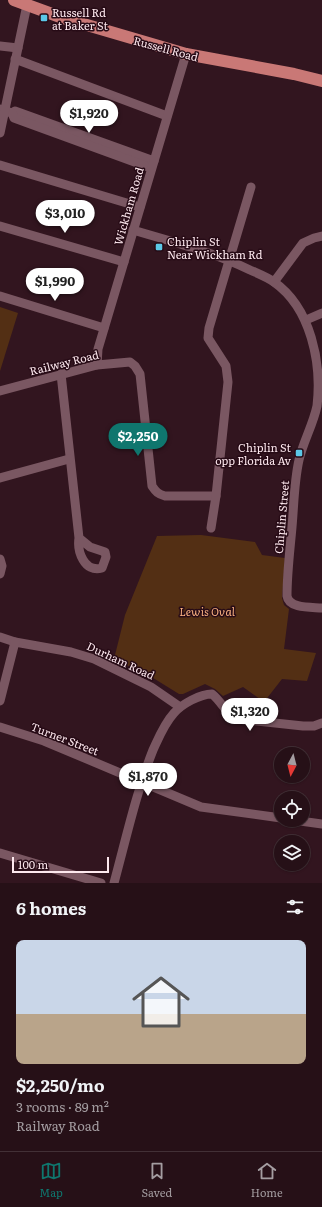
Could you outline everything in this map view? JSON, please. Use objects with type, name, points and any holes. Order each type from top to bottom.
[{"type":"main road","name":"Russell Road","points":[[14,0],[63,18],[186,54],[294,74],[322,81]]},
{"type":"street","points":[[0,133],[6,111],[15,59],[27,5]]},
{"type":"street","points":[[0,46],[18,48]]},
{"type":"street","name":"Wickham Road","points":[[97,365],[97,353],[104,328],[186,54]]},
{"type":"street","points":[[15,59],[167,116]]},
{"type":"street","points":[[6,111],[14,118],[153,165]]},
{"type":"street","points":[[0,166],[140,207]]},
{"type":"street","points":[[211,528],[216,496],[228,382],[226,366],[209,341],[208,334],[250,187]]},
{"type":"street","points":[[0,226],[124,262]]},
{"type":"street","name":"Chiplin Street","points":[[133,230],[229,259],[274,282],[289,294],[306,320],[317,346],[321,376],[320,396],[301,455],[296,485],[287,598],[290,602],[297,605],[322,608]]},
{"type":"street","points":[[274,282],[303,243],[322,236]]},
{"type":"street","points":[[0,296],[104,328]]},
{"type":"street","points":[[306,320],[322,313]]},
{"type":"street","name":"Railway Road","points":[[0,391],[97,365],[130,362],[140,374],[152,486],[155,492],[165,496],[216,496]]},
{"type":"street","points":[[61,374],[69,458],[79,538]]},
{"type":"street","points":[[0,478],[69,458]]},
{"type":"street","points":[[0,559],[2,566],[0,574]]},
{"type":"street","name":"Durham Road","points":[[0,637],[15,642],[71,652],[94,659],[151,687],[180,707]]},
{"type":"street","points":[[0,701],[15,642]]},
{"type":"street","points":[[114,883],[141,782],[163,728],[174,712],[180,707],[201,696],[212,694],[216,697],[228,714],[242,721],[304,726],[314,726],[322,723]]},
{"type":"street","name":"Turner Street","points":[[0,727],[44,741],[206,808],[274,817]]},
{"type":"street","points":[[310,822],[322,824]]},
{"type":"street","points":[[0,853],[101,883]]},
{"type":"green space","points":[[0,307],[18,313],[0,371]]},
{"type":"green space","name":"Lewis Oval","points":[[201,535],[255,542],[262,555],[285,558],[282,598],[284,605],[289,609],[284,649],[316,653],[307,681],[282,679],[264,702],[243,687],[223,696],[215,689],[205,684],[183,694],[179,694],[150,676],[114,659],[125,615],[157,536]]},
{"type":"place","name":"Russell Rd at Baker St","points":[[44,18]]},
{"type":"place","name":"Chiplin St Near Wickham Rd","points":[[159,247]]},
{"type":"place","name":"Chiplin St opp Florida Av","points":[[299,453]]}]
